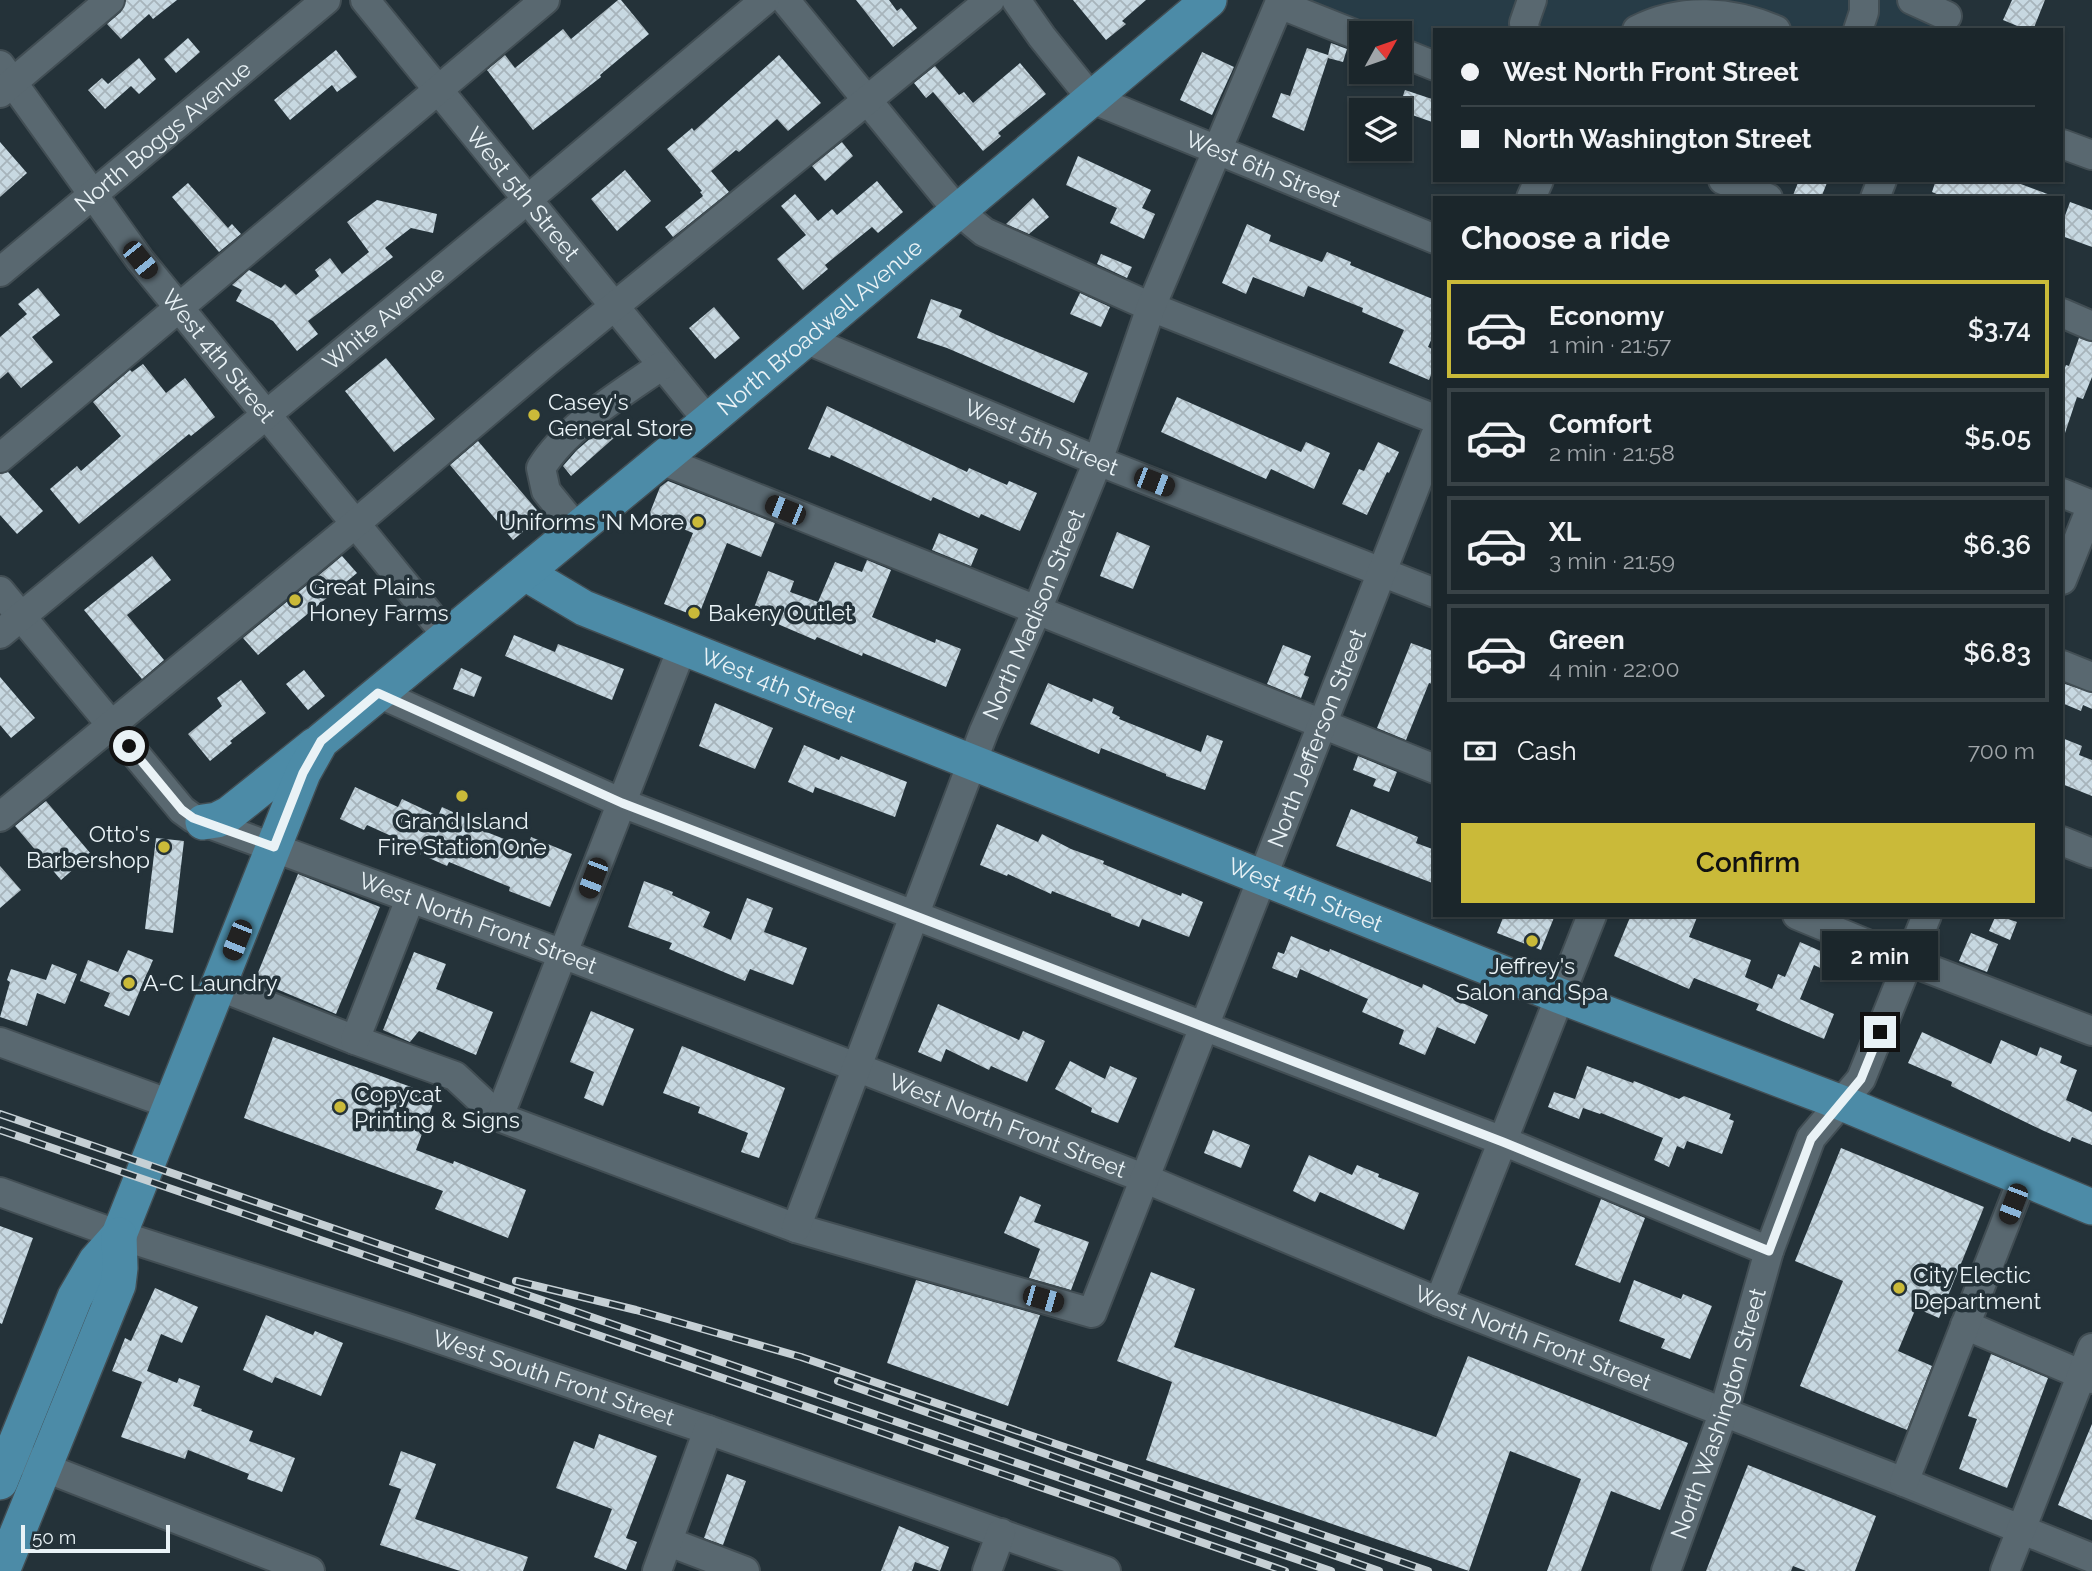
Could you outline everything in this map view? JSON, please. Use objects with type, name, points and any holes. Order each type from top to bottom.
[{"type":"main road","name":"North Broadwell Avenue","points":[[4,1462],[86,1277],[119,1235],[303,773],[321,741],[708,421],[1209,0]]},
{"type":"main road","name":"West 4th Street","points":[[525,573],[584,608],[682,648],[1560,996],[1842,1103],[2092,1207]]},
{"type":"main road","points":[[203,822],[217,820],[229,814],[321,741]]},
{"type":"main road","name":"North Broadwell Avenue","points":[[2,1571],[118,1284],[119,1235]]},
{"type":"street","points":[[4,80],[110,0]]},
{"type":"street","name":"North Boggs Avenue","points":[[0,272],[326,0]]},
{"type":"street","name":"West 5th Street","points":[[365,0],[708,421]]},
{"type":"street","points":[[0,458],[545,0]]},
{"type":"street","name":"White Avenue","points":[[10,626],[765,0]]},
{"type":"street","points":[[785,0],[957,210],[984,232],[1151,307],[1433,418]]},
{"type":"street","points":[[0,817],[355,524],[546,362],[990,0]]},
{"type":"street","points":[[1016,0],[1092,99]]},
{"type":"street","points":[[1525,28],[1532,0]]},
{"type":"street","points":[[1859,28],[1864,12],[1864,0]]},
{"type":"street","points":[[1912,0],[1947,15]]},
{"type":"street","name":"North Madison Street","points":[[796,1228],[972,763],[1098,461],[1151,307],[1279,4],[1349,32]]},
{"type":"street","points":[[1642,28],[1658,21],[1702,14],[1742,18],[1770,28]]},
{"type":"street","points":[[1412,57],[1433,65]]},
{"type":"street","name":"West 4th Street","points":[[4,80],[178,309],[448,637]]},
{"type":"street","name":"West 6th Street","points":[[1092,99],[1433,238]]},
{"type":"street","points":[[2063,144],[2092,155]]},
{"type":"street","points":[[1728,182],[1763,196]]},
{"type":"street","points":[[2063,313],[2092,326]]},
{"type":"street","name":"West 5th Street","points":[[805,340],[1098,461],[1433,592]]},
{"type":"street","points":[[577,529],[546,491],[541,468],[552,451],[608,402],[661,366]]},
{"type":"street","name":"North Jefferson Street","points":[[796,1228],[1092,1313],[1433,441]]},
{"type":"street","points":[[661,460],[1433,768]]},
{"type":"street","points":[[2063,493],[2092,505],[2063,578]]},
{"type":"street","name":"West North Front Street","points":[[0,591],[10,626],[111,725],[182,810],[193,818],[563,954],[1146,1179],[1439,1302],[1724,1411],[2092,1558]]},
{"type":"street","points":[[499,1117],[682,648]]},
{"type":"street","points":[[2063,665],[2092,677]]},
{"type":"street","points":[[378,693],[622,803],[1503,1142],[1769,1251]]},
{"type":"street","points":[[2063,841],[2092,853]]},
{"type":"street","points":[[355,1040],[410,899]]},
{"type":"street","points":[[1439,1302],[1591,917]]},
{"type":"street","points":[[1802,917],[1908,961],[2092,1031]]},
{"type":"street","name":"North Washington Street","points":[[1666,1571],[1724,1411],[1769,1251],[1811,1139],[1861,1079],[1926,917]]},
{"type":"street","points":[[218,986],[455,1076],[499,1117],[796,1228]]},
{"type":"street","points":[[0,1042],[170,1104]]},
{"type":"street","points":[[1904,1482],[2022,1180]]},
{"type":"street","name":"West South Front Street","points":[[0,1192],[119,1235],[404,1327],[708,1430],[1106,1571]]},
{"type":"street","points":[[1965,1325],[2087,1377]]},
{"type":"street","points":[[2005,1571],[2087,1377],[2092,1348]]},
{"type":"street","points":[[657,1571],[708,1430]]},
{"type":"street","points":[[4,1462],[44,1467],[310,1571]]},
{"type":"street","points":[[987,1571],[1001,1533]]},
{"type":"street","points":[[669,1542],[745,1571]]},
{"type":"shaded area","points":[[1294,0],[1941,0],[1930,28],[1433,28],[1433,53],[1412,45],[1412,21],[1349,21]]},
{"type":"building","points":[[126,0],[177,0],[153,19],[149,14],[121,39],[107,24],[121,12]]},
{"type":"building","points":[[621,0],[649,34],[600,75],[601,77],[533,130],[487,70],[505,55],[515,68],[563,29],[571,39]]},
{"type":"building","points":[[856,0],[889,0],[897,11],[901,8],[917,28],[893,47]]},
{"type":"building","points":[[1073,0],[1146,0],[1122,21],[1126,24],[1106,40]]},
{"type":"building","points":[[2012,0],[2045,0],[2034,28],[2022,28],[2003,20]]},
{"type":"building","points":[[188,38],[200,52],[176,73],[164,59]]},
{"type":"building","points":[[1331,43],[1347,49],[1343,62],[1328,58],[1304,131],[1272,117],[1281,93],[1290,96],[1307,48],[1328,55]]},
{"type":"building","points":[[336,50],[357,77],[337,92],[332,85],[290,120],[274,100]]},
{"type":"building","points":[[1202,52],[1234,67],[1212,115],[1180,100]]},
{"type":"building","points":[[779,55],[821,103],[788,131],[777,119],[739,152],[736,150],[711,171],[729,192],[673,237],[665,227],[703,196],[700,192],[702,191],[667,149],[692,128],[694,131]]},
{"type":"building","points":[[139,58],[156,79],[139,94],[131,86],[105,109],[88,90],[102,78],[108,84]]},
{"type":"building","points":[[1020,63],[1046,94],[998,133],[1001,136],[983,151],[933,92],[926,98],[914,83],[935,66],[959,95],[964,92],[973,103]]},
{"type":"building","points":[[1405,90],[1433,99],[1433,122],[1412,115],[1412,98],[1402,98]]},
{"type":"building","points":[[0,142],[27,173],[0,197]]},
{"type":"building","points":[[842,142],[853,156],[825,181],[812,166]]},
{"type":"building","points":[[1078,156],[1151,190],[1142,208],[1155,214],[1144,239],[1110,223],[1117,208],[1066,185]]},
{"type":"building","points":[[625,170],[651,201],[617,231],[591,199]]},
{"type":"building","points":[[877,181],[903,212],[878,233],[872,227],[825,265],[828,269],[803,290],[777,259],[806,235],[781,206],[795,194],[818,221],[832,209],[837,215]]},
{"type":"building","points":[[1798,182],[1827,182],[1822,196],[1793,196]]},
{"type":"building","points":[[1935,182],[2015,182],[2053,196],[1941,196],[1932,192]]},
{"type":"building","points":[[188,183],[228,228],[232,224],[241,234],[219,252],[172,197]]},
{"type":"building","points":[[1033,198],[1049,217],[1029,234],[1006,224]]},
{"type":"building","points":[[377,200],[437,214],[433,233],[411,228],[385,248],[393,257],[308,321],[318,334],[297,351],[273,321],[236,301],[242,290],[232,285],[249,270],[281,288],[285,284],[296,295],[319,276],[315,270],[330,258],[342,274],[369,252],[347,222]]},
{"type":"building","points":[[2070,202],[2092,210],[2092,247],[2063,236],[2063,221]]},
{"type":"building","points":[[1247,224],[1271,235],[1269,241],[1322,262],[1327,252],[1351,262],[1350,265],[1433,299],[1433,336],[1428,347],[1433,349],[1433,370],[1429,380],[1389,363],[1404,330],[1362,312],[1363,308],[1308,286],[1304,297],[1253,277],[1246,294],[1222,283]]},
{"type":"building","points":[[1101,254],[1132,267],[1127,278],[1097,264]]},
{"type":"building","points":[[38,288],[60,315],[32,337],[53,362],[21,388],[8,372],[0,379],[0,337],[27,314],[18,304]]},
{"type":"building","points":[[1080,293],[1110,307],[1101,327],[1070,314]]},
{"type":"building","points":[[931,299],[962,310],[959,317],[997,335],[1088,373],[1074,403],[947,348],[917,338]]},
{"type":"building","points":[[714,307],[740,338],[715,359],[689,328]]},
{"type":"building","points":[[2079,338],[2092,342],[2092,377],[2083,399],[2077,397],[2064,436],[2063,372],[2066,365],[2069,366]]},
{"type":"building","points":[[386,358],[435,419],[394,452],[345,391]]},
{"type":"building","points":[[143,364],[166,393],[185,378],[215,417],[191,436],[189,434],[79,524],[50,489],[77,466],[81,471],[121,436],[93,402],[130,370],[132,372]]},
{"type":"building","points":[[1177,397],[1301,452],[1306,442],[1330,453],[1314,489],[1271,469],[1266,479],[1161,432]]},
{"type":"building","points":[[827,406],[967,472],[969,468],[1007,485],[1009,481],[1037,493],[1020,531],[981,514],[979,518],[933,497],[931,501],[831,455],[830,458],[808,449]]},
{"type":"building","points":[[606,425],[616,436],[571,476],[563,466]]},
{"type":"building","points":[[478,441],[542,516],[513,540],[450,465]]},
{"type":"building","points":[[1378,442],[1399,452],[1367,515],[1342,504],[1359,469],[1364,471]]},
{"type":"building","points":[[8,472],[43,511],[17,534],[0,515],[0,474]]},
{"type":"building","points":[[668,481],[775,523],[761,557],[727,543],[698,617],[664,604],[693,533],[649,515],[660,487]]},
{"type":"building","points":[[1117,532],[1150,546],[1133,589],[1100,576]]},
{"type":"building","points":[[939,533],[978,549],[971,566],[932,550]]},
{"type":"building","points":[[152,556],[171,580],[127,615],[164,660],[142,679],[84,610]]},
{"type":"building","name":"Great Plains Honey Farms","points":[[342,556],[357,573],[258,655],[243,638]]},
{"type":"building","points":[[867,560],[891,570],[872,617],[935,643],[936,639],[961,649],[946,687],[863,653],[862,656],[817,637],[815,640],[752,613],[768,571],[794,581],[790,592],[818,602],[835,562],[862,572]]},
{"type":"building","points":[[514,635],[555,652],[558,644],[624,669],[612,700],[505,656]]},
{"type":"building","points":[[1411,643],[1433,651],[1433,684],[1429,683],[1406,740],[1377,728]]},
{"type":"building","points":[[1283,645],[1311,656],[1304,675],[1309,677],[1301,698],[1267,684]]},
{"type":"building","points":[[461,668],[482,677],[474,697],[453,689]]},
{"type":"building","points":[[304,670],[325,696],[308,710],[286,684]]},
{"type":"building","points":[[0,677],[35,718],[11,738],[0,725]]},
{"type":"building","points":[[241,680],[266,713],[230,741],[232,743],[210,761],[188,734],[222,706],[217,698]]},
{"type":"building","points":[[1048,683],[1092,702],[1093,698],[1114,707],[1112,713],[1120,717],[1119,719],[1201,752],[1207,735],[1223,741],[1205,790],[1101,748],[1099,754],[1030,724]]},
{"type":"building","points":[[2063,683],[2092,693],[2092,709],[2083,705],[2081,711],[2063,703]]},
{"type":"building","points":[[715,703],[773,728],[755,769],[699,746]]},
{"type":"building","points":[[2063,738],[2082,746],[2079,755],[2092,760],[2092,796],[2063,784]]},
{"type":"building","points":[[804,745],[839,760],[841,756],[907,782],[895,817],[815,787],[813,793],[788,782]]},
{"type":"building","points":[[1358,756],[1397,772],[1389,792],[1373,786],[1376,779],[1353,770]]},
{"type":"building","points":[[355,787],[398,807],[402,799],[438,816],[442,807],[468,819],[466,824],[527,848],[531,837],[572,854],[550,907],[449,862],[447,866],[420,854],[422,850],[367,825],[364,830],[340,819]]},
{"type":"building","points":[[46,801],[91,854],[61,880],[15,826]]},
{"type":"building","points":[[1351,809],[1418,837],[1416,843],[1433,849],[1433,883],[1336,846]]},
{"type":"building","points":[[997,824],[1038,842],[1042,834],[1071,849],[1104,861],[1103,864],[1181,896],[1182,893],[1203,902],[1189,937],[1142,919],[1139,927],[980,865]]},
{"type":"building","points":[[156,838],[184,841],[173,933],[145,929]]},
{"type":"building","points":[[0,866],[21,890],[0,908]]},
{"type":"building","points":[[298,874],[380,907],[336,1014],[255,980]]},
{"type":"building","points":[[644,881],[673,892],[672,895],[710,912],[703,927],[731,940],[747,898],[773,908],[764,932],[807,948],[793,985],[750,969],[745,981],[669,949],[672,943],[628,927]]},
{"type":"building","name":"Jeffrey's Salon and Spa","points":[[1503,917],[1554,917],[1541,950],[1497,933]]},
{"type":"building","points":[[1630,917],[1697,917],[1689,937],[1751,960],[1745,977],[1772,989],[1778,974],[1785,977],[1800,942],[1857,967],[1850,982],[1814,965],[1800,999],[1834,1014],[1824,1039],[1756,1010],[1759,1004],[1694,978],[1689,989],[1614,956]]},
{"type":"building","points":[[1995,917],[2017,922],[2010,940],[1989,931]]},
{"type":"building","points":[[1971,933],[1998,944],[1987,972],[1959,961]]},
{"type":"building","points":[[1291,936],[1329,952],[1330,949],[1422,988],[1423,984],[1488,1015],[1475,1044],[1437,1027],[1425,1055],[1399,1044],[1404,1030],[1362,1012],[1368,999],[1300,969],[1297,978],[1272,968],[1278,952],[1284,954]]},
{"type":"building","name":"A-C Laundry","points":[[128,950],[153,960],[129,1016],[104,1006],[110,993],[80,981],[88,960],[118,972]]},
{"type":"building","points":[[414,952],[446,964],[436,989],[493,1012],[476,1055],[419,1031],[410,1042],[383,1030]]},
{"type":"building","points":[[52,964],[77,974],[65,1004],[37,993],[27,1026],[0,1017],[11,969],[46,980]]},
{"type":"building","points":[[938,1004],[1019,1040],[1023,1031],[1045,1041],[1027,1082],[991,1066],[989,1070],[946,1049],[941,1062],[918,1052]]},
{"type":"building","points":[[591,1011],[634,1029],[603,1106],[584,1098],[594,1072],[570,1062]]},
{"type":"building","points":[[1922,1032],[1991,1064],[2001,1040],[2037,1056],[2040,1047],[2062,1056],[2060,1063],[2077,1070],[2066,1100],[2092,1112],[2092,1145],[2072,1137],[2070,1142],[2044,1131],[1951,1086],[1952,1082],[1908,1063]]},
{"type":"building","name":"Copycat Printing & Signs","points":[[273,1037],[436,1096],[416,1150],[453,1164],[454,1161],[526,1190],[508,1238],[435,1209],[443,1191],[244,1118]]},
{"type":"building","points":[[682,1046],[785,1088],[759,1158],[741,1152],[748,1133],[698,1113],[700,1107],[663,1093]]},
{"type":"building","points":[[1070,1061],[1105,1079],[1110,1066],[1137,1078],[1118,1123],[1091,1112],[1092,1108],[1055,1089]]},
{"type":"building","points":[[1587,1066],[1679,1099],[1684,1096],[1731,1114],[1729,1119],[1734,1121],[1722,1154],[1687,1141],[1684,1149],[1677,1146],[1669,1167],[1654,1160],[1663,1138],[1583,1108],[1579,1119],[1548,1107],[1554,1092],[1575,1099]]},
{"type":"building","points":[[1213,1130],[1250,1145],[1241,1168],[1204,1153]]},
{"type":"building","name":"City Electic Department","points":[[1841,1148],[1984,1207],[1939,1318],[1916,1308],[1898,1351],[1932,1366],[1907,1430],[1800,1386],[1843,1281],[1795,1261]]},
{"type":"building","points":[[1309,1155],[1352,1175],[1357,1165],[1379,1174],[1378,1177],[1419,1193],[1404,1230],[1320,1192],[1315,1202],[1293,1191]]},
{"type":"building","points":[[1020,1196],[1041,1205],[1034,1222],[1089,1242],[1071,1290],[1029,1278],[1040,1249],[1004,1233]]},
{"type":"building","points":[[1601,1199],[1645,1218],[1620,1283],[1575,1265]]},
{"type":"building","points":[[0,1226],[33,1238],[2,1324],[0,1323]]},
{"type":"building","points":[[1151,1272],[1195,1289],[1174,1347],[1436,1437],[1468,1356],[1688,1443],[1660,1510],[1611,1491],[1581,1571],[1547,1571],[1581,1479],[1510,1451],[1469,1571],[1146,1460],[1172,1382],[1117,1361]]},
{"type":"building","points":[[916,1280],[1040,1315],[1008,1406],[887,1363]]},
{"type":"building","points":[[1634,1280],[1681,1299],[1683,1294],[1712,1306],[1690,1359],[1661,1348],[1665,1339],[1619,1321]]},
{"type":"building","points":[[155,1288],[198,1307],[182,1343],[161,1334],[147,1371],[177,1383],[179,1378],[200,1386],[193,1406],[253,1431],[249,1441],[295,1458],[282,1492],[247,1479],[249,1474],[188,1450],[185,1459],[121,1437],[142,1382],[112,1371],[125,1338],[131,1341]]},
{"type":"building","points":[[266,1315],[313,1335],[315,1331],[343,1343],[321,1396],[275,1377],[272,1383],[243,1370]]},
{"type":"building","points":[[1991,1354],[2048,1378],[2007,1488],[1959,1469],[1977,1419],[1968,1416]]},
{"type":"building","points":[[2092,1424],[2092,1520],[2058,1505]]},
{"type":"building","points":[[599,1434],[657,1456],[626,1538],[637,1542],[626,1570],[594,1557],[612,1509],[556,1488],[574,1441],[594,1449]]},
{"type":"building","points":[[401,1451],[436,1464],[415,1519],[528,1557],[523,1571],[460,1571],[380,1545],[401,1489],[389,1485]]},
{"type":"building","points":[[1748,1465],[1876,1516],[1855,1571],[1806,1571],[1793,1566],[1791,1571],[1706,1571]]},
{"type":"building","points":[[727,1474],[746,1481],[723,1545],[704,1538]]},
{"type":"building","points":[[899,1526],[949,1547],[940,1571],[915,1562],[912,1571],[881,1571]]},
{"type":"railway","points":[[0,1114],[1331,1571]]},
{"type":"railway","points":[[0,1130],[1285,1571]]},
{"type":"railway","points":[[516,1281],[636,1310],[801,1357],[1428,1571]]},
{"type":"railway","points":[[838,1381],[1379,1571]]},
{"type":"place","name":"Casey's General Store","points":[[534,415]]},
{"type":"place","name":"Uniforms 'N More","points":[[698,522]]},
{"type":"place","name":"Great Plains Honey Farms","points":[[295,600]]},
{"type":"place","name":"Bakery Outlet","points":[[694,613]]},
{"type":"place","name":"Grand Island Fire Station One","points":[[462,796]]},
{"type":"place","name":"Otto's Barbershop","points":[[164,847]]},
{"type":"place","name":"Jeffrey's Salon and Spa","points":[[1532,941]]},
{"type":"place","name":"A-C Laundry","points":[[129,983]]},
{"type":"place","name":"Copycat Printing & Signs","points":[[340,1107]]},
{"type":"place","name":"City Electic Department","points":[[1899,1288]]},
{"type":"route","points":[[129,746],[182,810],[193,818],[274,847],[303,773],[321,741],[378,693],[622,803],[1503,1142],[1769,1251],[1811,1139],[1861,1079],[1880,1032]]}]
